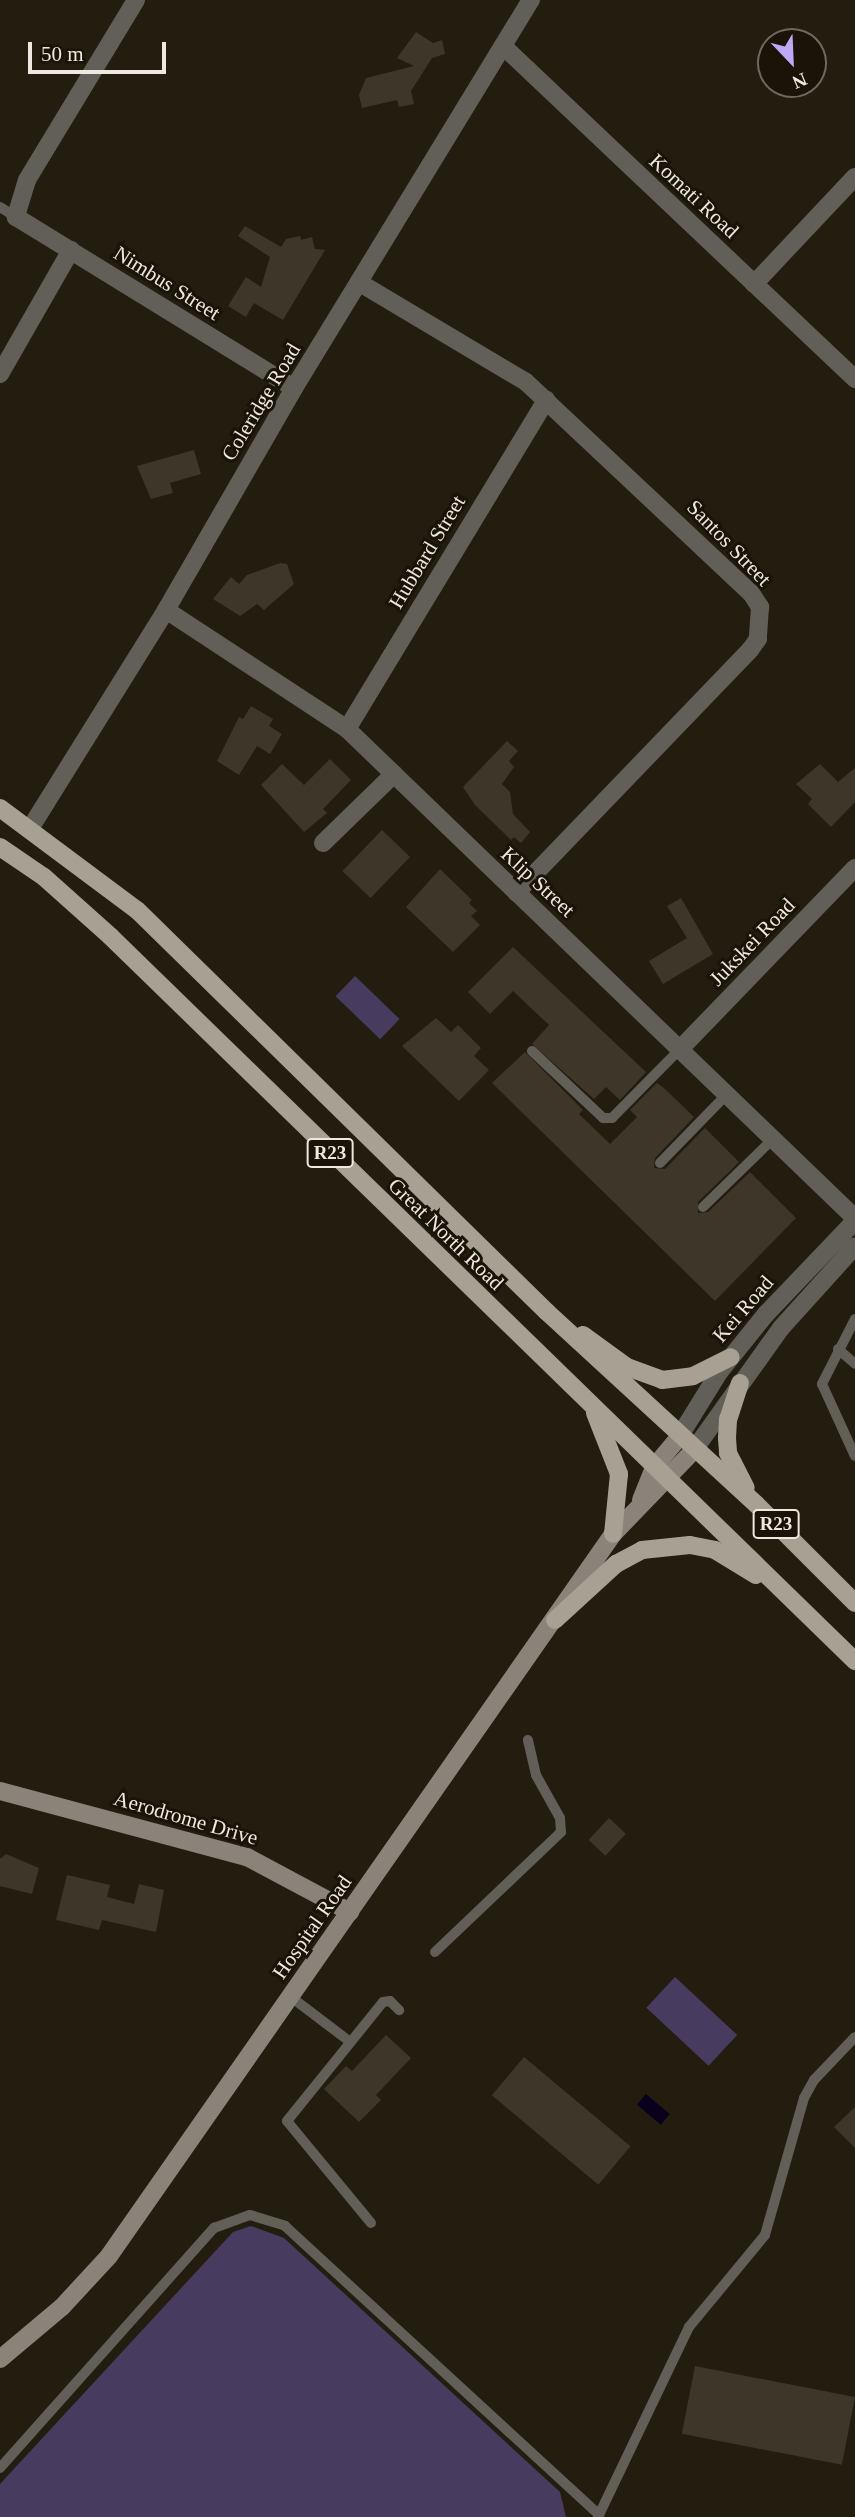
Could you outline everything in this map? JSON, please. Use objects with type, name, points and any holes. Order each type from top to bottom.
[{"type":"main road","name":"Great North Road","points":[[0,808],[31,827],[137,911],[338,1103],[547,1312],[679,1437],[756,1504],[855,1603]]},
{"type":"main road","name":"Great North Road","points":[[0,847],[73,901],[855,1661]]},
{"type":"main road","points":[[547,1312],[648,1377],[675,1380],[693,1376],[731,1357]]},
{"type":"main road","points":[[740,1383],[728,1419],[728,1453],[756,1504]]},
{"type":"main road","points":[[591,1405],[619,1474],[613,1534]]},
{"type":"main road","points":[[555,1620],[616,1564],[667,1545],[715,1550],[779,1589]]},
{"type":"street","points":[[16,217],[27,180],[136,0]]},
{"type":"street","name":"Coleridge Road","points":[[31,827],[166,610],[294,388],[531,0]]},
{"type":"street","name":"Komati Road","points":[[503,46],[855,379]]},
{"type":"street","points":[[754,284],[855,177]]},
{"type":"street","name":"Nimbus Street","points":[[16,217],[294,388]]},
{"type":"street","points":[[0,374],[71,250]]},
{"type":"street","name":"Santos Street","points":[[360,282],[496,362],[546,400],[751,593],[762,624],[750,650],[516,893]]},
{"type":"street","name":"Hubbard Street","points":[[347,729],[546,400]]},
{"type":"street","name":"Klip Street","points":[[166,610],[347,729],[516,893],[682,1047],[855,1219]]},
{"type":"street","points":[[323,843],[394,774]]},
{"type":"street","name":"Jukskei Road","points":[[682,1047],[855,868]]},
{"type":"street","name":"Kei Road","points":[[679,1437],[731,1357],[855,1219]]},
{"type":"street","name":"Kei Road","points":[[694,1450],[740,1383],[855,1246]]},
{"type":"street","name":"Hospital Road","points":[[640,1503],[655,1466],[679,1437]]},
{"type":"street","name":"Hospital Road","points":[[0,2359],[62,2307],[109,2256],[613,1534],[694,1450]]},
{"type":"street","name":"Aerodrome Drive","points":[[0,1791],[247,1857],[350,1912]]},
{"type":"lane","points":[[0,207],[16,217]]},
{"type":"lane","points":[[531,1051],[603,1118],[612,1118],[682,1047]]},
{"type":"lane","points":[[660,1163],[729,1093]]},
{"type":"lane","points":[[702,1207],[774,1137]]},
{"type":"lane","points":[[854,1451],[822,1384],[855,1319]]},
{"type":"lane","points":[[838,1349],[855,1364]]},
{"type":"lane","points":[[435,1952],[561,1832],[560,1818],[536,1775],[528,1740]]},
{"type":"lane","points":[[291,1997],[349,2041]]},
{"type":"lane","points":[[371,2223],[287,2121],[349,2041],[383,2003],[390,2001],[399,2010]]},
{"type":"lane","points":[[0,2468],[214,2228],[250,2215],[285,2226],[598,2516],[689,2327],[765,2235],[804,2098],[814,2080],[855,2037]]},
{"type":"shaded area","points":[[355,976],[400,1019],[380,1039],[336,996]]},
{"type":"shaded area","points":[[675,1977],[737,2035],[709,2066],[646,2008]]},
{"type":"shaded area","points":[[646,2094],[670,2114],[661,2125],[637,2105]]},
{"type":"shaded area","points":[[251,2226],[284,2238],[560,2492],[566,2517],[0,2517],[0,2484],[233,2232]]},
{"type":"building","points":[[416,32],[433,43],[442,40],[445,54],[432,58],[411,91],[414,104],[399,107],[397,100],[362,108],[359,95],[366,78],[414,66],[397,58]]},
{"type":"building","points":[[245,226],[281,247],[286,239],[300,236],[301,240],[312,237],[315,249],[325,250],[283,320],[254,303],[246,317],[228,306],[246,277],[261,287],[270,257],[238,236]]},
{"type":"building","points":[[194,450],[201,474],[170,483],[173,493],[151,499],[137,466]]},
{"type":"building","points":[[280,563],[287,564],[294,584],[264,610],[257,604],[240,616],[213,599],[231,577],[239,584],[247,575]]},
{"type":"building","points":[[251,706],[273,719],[269,726],[282,734],[270,754],[257,746],[239,775],[217,761],[239,717],[243,719]]},
{"type":"building","points":[[507,741],[518,751],[509,761],[514,767],[502,784],[510,792],[513,814],[530,832],[521,843],[514,837],[511,840],[475,805],[463,787]]},
{"type":"building","points":[[330,759],[351,780],[323,809],[327,813],[304,832],[261,785],[282,764],[304,785]]},
{"type":"building","points":[[820,764],[838,782],[855,768],[855,802],[831,827],[808,804],[812,799],[796,784]]},
{"type":"building","points":[[382,830],[410,857],[370,898],[342,871]]},
{"type":"building","points":[[440,869],[472,900],[469,903],[477,911],[471,916],[480,925],[453,952],[406,907]]},
{"type":"building","points":[[681,898],[713,954],[663,984],[649,961],[687,938],[667,906]]},
{"type":"building","points":[[513,947],[646,1072],[620,1100],[606,1087],[594,1099],[532,1044],[549,1025],[513,991],[490,1014],[468,992]]},
{"type":"building","points":[[436,1018],[451,1032],[458,1025],[481,1048],[474,1056],[489,1070],[459,1101],[402,1046]]},
{"type":"building","points":[[525,1052],[583,1110],[579,1114],[610,1144],[637,1117],[630,1110],[657,1083],[665,1089],[694,1117],[655,1158],[654,1168],[665,1169],[705,1128],[739,1162],[698,1202],[698,1213],[708,1212],[750,1172],[796,1218],[715,1301],[492,1083]]},
{"type":"building","points":[[609,1818],[626,1834],[605,1856],[589,1840]]},
{"type":"building","points":[[6,1854],[39,1868],[32,1894],[0,1886],[0,1859]]},
{"type":"building","points":[[67,1875],[110,1885],[107,1897],[134,1904],[139,1884],[164,1890],[156,1932],[102,1920],[99,1930],[56,1920]]},
{"type":"building","points":[[386,2035],[411,2058],[376,2095],[381,2100],[359,2122],[324,2089],[346,2066],[352,2071]]},
{"type":"building","points":[[524,2057],[630,2146],[598,2185],[492,2095]]},
{"type":"building","points":[[855,2107],[855,2148],[834,2127]]},
{"type":"building","points":[[695,2366],[855,2397],[842,2465],[682,2434]]}]
